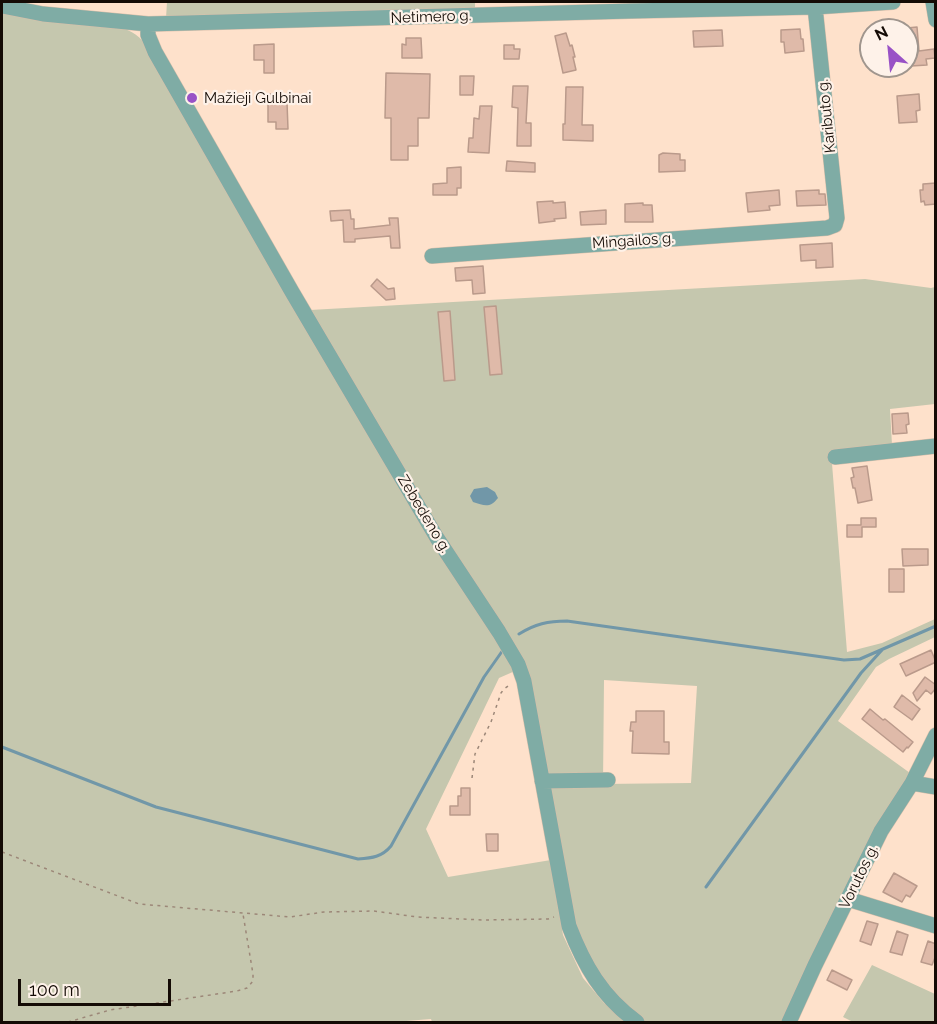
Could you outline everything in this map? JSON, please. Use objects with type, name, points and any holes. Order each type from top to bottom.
[{"type":"street","name":"Netimero g.","points":[[2,6],[43,14],[148,24],[815,7],[893,2]]},
{"type":"street","points":[[933,2],[936,20]]},
{"type":"street","name":"Kaributo g.","points":[[815,7],[837,218],[835,225]]},
{"type":"street","name":"Zebedeno g.","points":[[148,24],[148,34],[155,52],[287,282],[438,538],[518,664],[524,681],[569,926],[589,971],[603,990],[637,1023]]},
{"type":"street","name":"Mingailos g.","points":[[432,256],[827,228],[835,225]]},
{"type":"street","points":[[835,457],[936,446]]},
{"type":"street","name":"Vorutos g.","points":[[789,1023],[881,831],[912,783],[936,735]]},
{"type":"street","points":[[542,781],[608,780]]},
{"type":"street","points":[[912,783],[936,787]]},
{"type":"street","points":[[848,899],[936,926]]},
{"type":"path","points":[[472,778],[475,754],[491,722],[501,693],[507,686],[524,681]]},
{"type":"path","points":[[2,852],[139,904],[290,917],[324,912],[374,911],[417,917],[484,920],[548,919],[566,913]]},
{"type":"path","points":[[68,1023],[111,1010],[247,988],[254,981],[242,913]]},
{"type":"green space","points":[[167,2],[475,2],[475,11],[166,18]]},
{"type":"green space","points":[[2,11],[115,26],[132,32],[146,45],[515,671],[499,678],[426,829],[448,877],[551,860],[563,935],[583,978],[604,1003],[627,1022],[432,1022],[431,1019],[394,1022],[2,1022]]},
{"type":"green space","points":[[865,279],[935,287],[935,404],[890,409],[892,445],[831,451],[847,652],[882,643],[935,619],[935,637],[876,667],[838,721],[910,773],[783,1022],[645,1022],[616,998],[579,944],[535,708],[448,546],[310,310]],"holes":[[[604,680],[697,686],[691,783],[603,784]]]},
{"type":"green space","points":[[872,965],[935,994],[935,1022],[853,1022],[843,1017]]},
{"type":"water","points":[[487,487],[495,492],[498,498],[487,505],[473,502],[470,496],[474,489]]},
{"type":"building","points":[[800,29],[804,51],[785,53],[784,42],[781,42],[781,30]]},
{"type":"building","points":[[722,30],[723,46],[694,47],[693,31]]},
{"type":"building","points":[[566,33],[570,46],[572,45],[576,70],[563,73],[555,36]]},
{"type":"building","points":[[406,38],[421,38],[422,58],[402,58],[402,44],[406,45]]},
{"type":"building","points":[[274,44],[274,73],[264,73],[264,60],[254,60],[254,45]]},
{"type":"building","points":[[504,45],[514,45],[514,49],[520,49],[519,59],[504,59]]},
{"type":"building","points":[[934,49],[935,58],[926,59],[927,65],[919,66],[919,51]]},
{"type":"building","points":[[386,73],[430,74],[429,118],[418,118],[418,146],[408,146],[408,160],[391,160],[391,118],[385,118]]},
{"type":"building","points":[[460,76],[474,76],[473,95],[460,95]]},
{"type":"building","points":[[513,86],[528,86],[526,123],[531,123],[531,146],[517,146],[518,108],[512,107]]},
{"type":"building","points":[[566,87],[583,87],[582,125],[593,125],[593,141],[563,140]]},
{"type":"building","points":[[268,94],[277,94],[278,102],[287,102],[288,129],[276,129],[276,122],[268,122]]},
{"type":"building","points":[[919,94],[920,110],[916,111],[917,122],[899,123],[897,96]]},
{"type":"building","points":[[480,106],[492,106],[489,153],[468,152],[469,138],[473,138],[474,118],[479,119]]},
{"type":"building","points":[[663,153],[680,154],[680,160],[685,160],[685,171],[659,172],[659,155]]},
{"type":"building","points":[[507,161],[535,163],[535,172],[506,171]]},
{"type":"building","points":[[461,167],[461,188],[457,188],[457,195],[433,195],[433,184],[447,183],[447,168]]},
{"type":"building","points":[[936,183],[936,204],[925,205],[924,201],[921,202],[920,190],[923,190],[923,184]]},
{"type":"building","points":[[779,190],[780,205],[769,206],[770,210],[748,212],[746,193]]},
{"type":"building","points":[[819,190],[819,194],[825,194],[826,205],[797,206],[796,191]]},
{"type":"building","points":[[553,201],[553,203],[565,202],[566,218],[539,223],[537,202]]},
{"type":"building","points":[[643,203],[643,205],[652,205],[653,222],[625,222],[625,204]]},
{"type":"building","points":[[350,210],[351,219],[354,219],[354,229],[390,225],[389,218],[398,218],[400,248],[391,248],[390,236],[344,242],[343,220],[331,221],[330,211]]},
{"type":"building","points":[[606,210],[606,224],[581,225],[580,212]]},
{"type":"building","points":[[832,243],[833,267],[816,268],[816,260],[801,261],[800,245]]},
{"type":"building","points":[[483,266],[485,293],[473,294],[472,280],[456,281],[455,268]]},
{"type":"building","points":[[377,279],[388,289],[394,288],[395,299],[386,300],[371,286]]},
{"type":"building","points":[[496,306],[502,374],[490,375],[484,307]]},
{"type":"building","points":[[450,311],[455,380],[444,381],[438,312]]},
{"type":"building","points":[[908,413],[907,433],[893,434],[892,414]]},
{"type":"building","points":[[867,466],[872,500],[858,503],[851,478],[854,477],[852,468]]},
{"type":"building","points":[[861,518],[876,518],[876,527],[862,527],[862,537],[847,537],[847,525],[861,525]]},
{"type":"building","points":[[902,549],[928,549],[928,565],[903,566]]},
{"type":"building","points":[[889,569],[904,569],[904,592],[889,592]]},
{"type":"building","points":[[931,650],[936,662],[906,676],[900,664]]},
{"type":"building","points":[[925,677],[936,685],[936,688],[931,694],[926,690],[917,701],[913,693]]},
{"type":"building","points":[[902,695],[920,709],[912,720],[894,707]]},
{"type":"building","points":[[870,709],[913,742],[908,748],[903,752],[862,719]]},
{"type":"building","points":[[636,711],[664,711],[664,742],[669,742],[669,754],[632,753],[633,731],[630,731],[631,722],[636,722]]},
{"type":"building","points":[[461,788],[470,788],[470,815],[450,815],[450,806],[458,806]]},
{"type":"building","points":[[486,834],[498,834],[498,851],[487,851]]},
{"type":"building","points":[[894,873],[917,886],[910,897],[906,895],[902,902],[883,892]]},
{"type":"building","points":[[867,921],[878,924],[871,945],[860,941]]},
{"type":"building","points":[[897,931],[908,935],[902,955],[890,952]]},
{"type":"building","points":[[928,941],[936,944],[936,955],[932,965],[921,962]]},
{"type":"building","points":[[832,970],[852,980],[847,990],[827,980]]},
{"type":"waterway","points":[[519,634],[542,624],[567,621],[844,660],[860,659],[936,626]]},
{"type":"waterway","points":[[2,747],[156,807],[358,859],[372,857],[384,853],[391,846],[484,677],[503,650]]},
{"type":"waterway","points":[[706,887],[861,673],[882,650]]},
{"type":"place","name":"Mažieji Gulbinai","points":[[192,98]]}]
